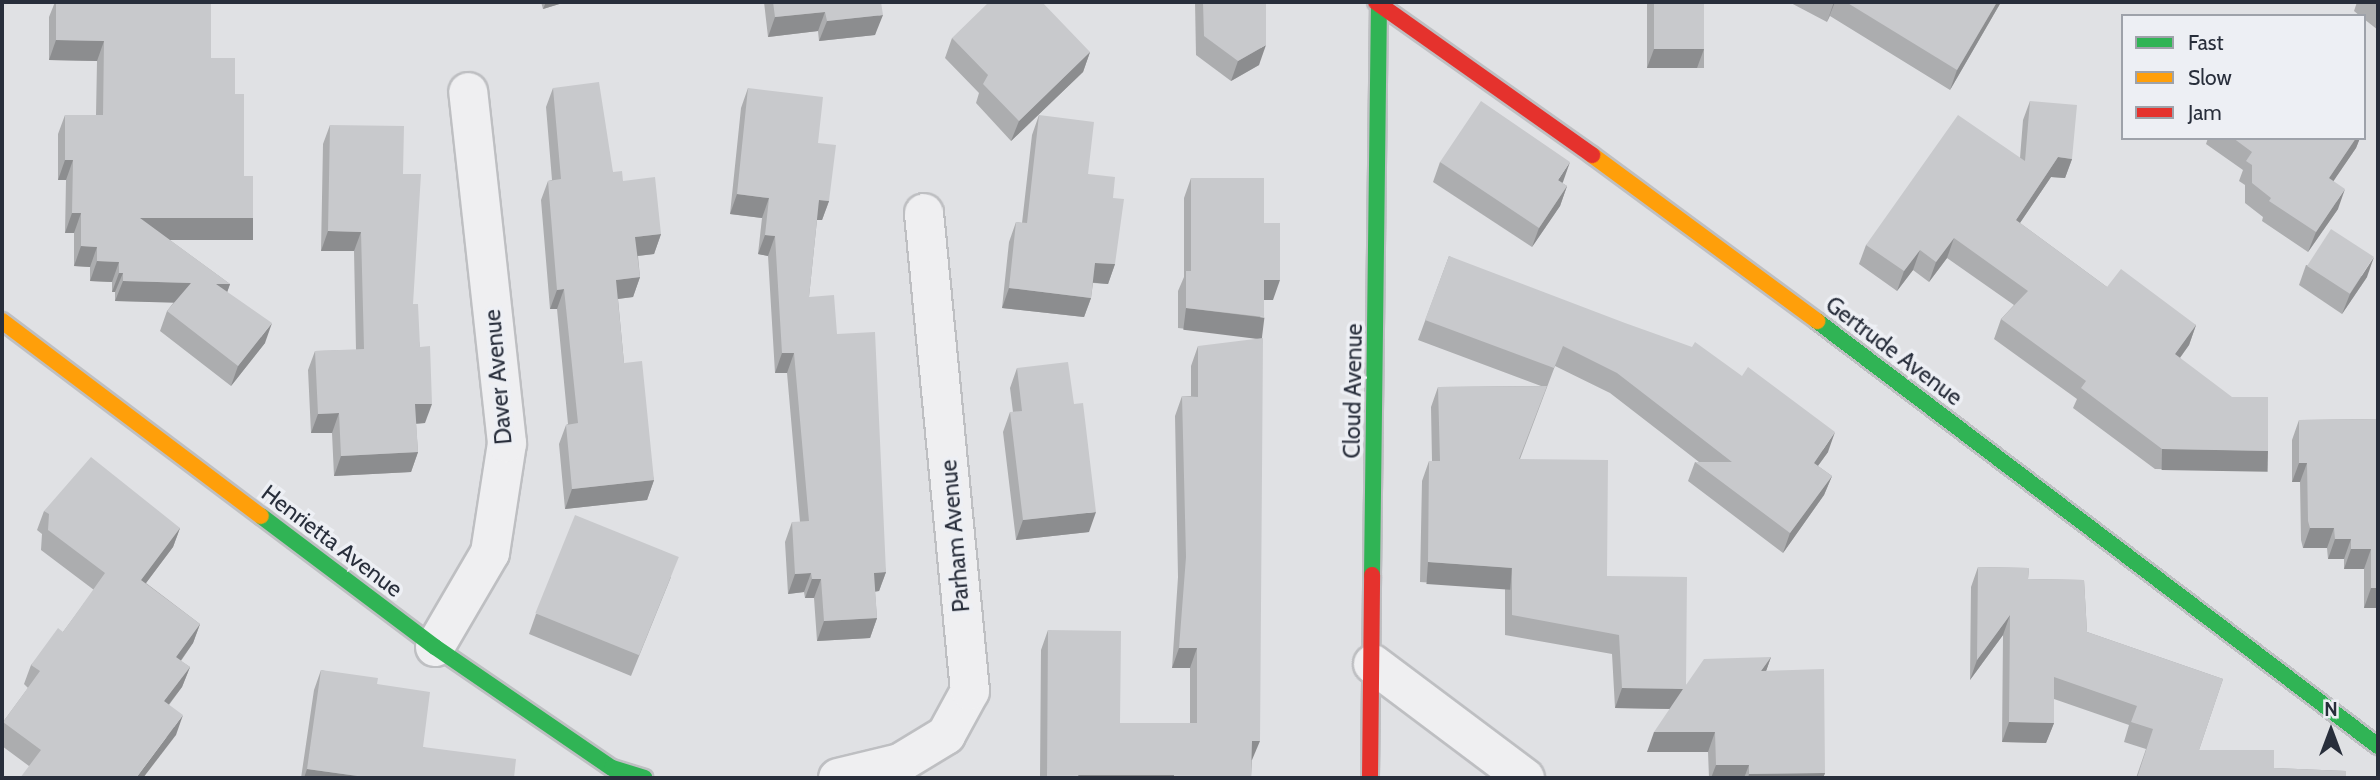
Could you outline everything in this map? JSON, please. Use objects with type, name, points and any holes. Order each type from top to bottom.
[{"type":"street","name":"Cloud Avenue","points":[[1370,778],[1378,3]]},
{"type":"street","name":"Gertrude Avenue","points":[[1378,3],[1701,233],[2378,746]]},
{"type":"street","name":"Daver Avenue","points":[[435,647],[490,554],[507,443],[468,92]]},
{"type":"street","name":"Parham Avenue","points":[[838,778],[900,763],[946,735],[970,691],[924,213]]},
{"type":"street","name":"Henrietta Avenue","points":[[2,321],[435,647],[612,768],[645,778]]},
{"type":"street","points":[[1373,664],[1525,778]]},
{"type":"building","points":[[56,2],[211,2],[211,58],[235,58],[235,94],[244,94],[244,176],[253,176],[253,218],[140,218],[230,284],[216,284],[272,323],[238,366],[167,311],[191,283],[123,281],[123,273],[119,273],[119,262],[97,261],[97,247],[81,246],[81,213],[72,213],[73,160],[65,160],[65,115],[103,115],[104,41],[56,40]]},
{"type":"building","points":[[773,2],[881,2],[883,15],[827,21],[825,12],[775,17]]},
{"type":"building","points":[[989,2],[1042,2],[1090,52],[1019,121],[983,84],[988,75],[952,38]]},
{"type":"building","points":[[1203,2],[1266,2],[1266,45],[1238,61],[1204,36]]},
{"type":"building","points":[[1654,2],[1704,2],[1704,49],[1654,49]]},
{"type":"building","points":[[1846,2],[1997,2],[1957,70]]},
{"type":"building","points":[[599,82],[613,172],[622,171],[623,181],[655,177],[661,234],[635,237],[640,277],[616,280],[624,363],[642,361],[654,480],[572,489],[566,425],[578,423],[564,289],[557,290],[548,181],[561,179],[553,88]]},
{"type":"building","points":[[748,88],[823,97],[818,143],[836,145],[829,201],[819,200],[809,297],[834,295],[837,334],[875,332],[886,572],[874,573],[877,618],[824,621],[821,579],[812,579],[811,573],[795,574],[792,522],[809,521],[794,353],[782,353],[775,236],[765,235],[769,198],[737,194]]},
{"type":"building","points":[[1481,101],[1570,162],[1558,180],[1567,186],[1539,228],[1440,162]]},
{"type":"building","points":[[2030,101],[2077,105],[2072,159],[2058,157],[2016,220],[2107,287],[2121,269],[2196,325],[2175,354],[2232,397],[2268,397],[2268,451],[2162,449],[2081,388],[2086,381],[2001,319],[2028,291],[1954,238],[1936,262],[1920,250],[1904,271],[1866,245],[1958,115],[2025,161]]},
{"type":"building","points":[[1039,115],[1094,122],[1088,174],[1115,177],[1113,198],[1124,199],[1115,264],[1095,263],[1091,298],[1009,288],[1016,222],[1027,223]]},
{"type":"building","points":[[330,125],[404,126],[403,174],[421,174],[413,304],[418,304],[420,347],[430,346],[432,404],[415,404],[418,452],[341,456],[339,413],[318,414],[315,351],[364,349],[361,232],[328,231]]},
{"type":"building","points":[[2236,140],[2355,140],[2329,178],[2345,189],[2316,232],[2269,201],[2271,198],[2252,183],[2252,165],[2246,161],[2252,152]]},
{"type":"building","points":[[1191,178],[1264,178],[1264,223],[1280,223],[1280,280],[1264,280],[1264,317],[1186,308],[1186,271],[1191,271]]},
{"type":"building","points":[[2331,229],[2374,257],[2350,294],[2307,266]]},
{"type":"building","points":[[1449,256],[1692,347],[1695,342],[1742,376],[1748,367],[1835,432],[1814,463],[1832,476],[1790,533],[1695,462],[1732,462],[1617,373],[1563,346],[1554,368],[1425,320]]},
{"type":"building","points":[[1263,338],[1260,741],[1252,741],[1251,778],[1078,775],[1080,778],[1047,778],[1048,630],[1121,631],[1120,723],[1197,723],[1197,648],[1179,648],[1186,557],[1182,396],[1198,397],[1198,346]]},
{"type":"building","points":[[1068,362],[1074,404],[1083,403],[1096,512],[1023,520],[1010,412],[1022,411],[1017,368]]},
{"type":"building","points":[[1547,386],[1519,459],[1608,460],[1607,576],[1687,577],[1686,685],[1704,659],[1771,657],[1761,671],[1824,669],[1825,773],[1749,774],[1749,765],[1716,765],[1715,732],[1654,732],[1683,689],[1622,688],[1619,635],[1512,615],[1512,568],[1428,562],[1429,461],[1440,461],[1438,387]]},
{"type":"building","points":[[2378,419],[2378,588],[2371,588],[2371,549],[2351,549],[2351,539],[2335,539],[2334,528],[2310,528],[2307,463],[2299,463],[2299,420]]},
{"type":"building","points":[[91,457],[180,528],[141,580],[200,624],[176,657],[190,667],[164,701],[183,715],[136,778],[20,778],[41,750],[3,722],[40,671],[31,665],[58,628],[63,632],[105,573],[48,530],[49,514],[44,511]]},
{"type":"building","points":[[575,515],[679,557],[639,655],[535,613]]},
{"type":"building","points":[[1978,567],[2029,568],[2028,579],[2084,580],[2087,632],[2223,679],[2199,750],[2274,750],[2274,768],[2346,771],[2346,778],[2137,778],[2153,729],[2131,722],[2137,706],[2054,677],[2054,723],[2009,722],[2010,615],[1977,660]]},
{"type":"building","points":[[321,670],[378,678],[377,684],[430,692],[423,747],[516,759],[514,778],[372,778],[307,769]]},
{"type":"traffic: fast","points":[[1372,575],[1379,4]]},
{"type":"traffic: fast","points":[[1817,321],[2378,746]]},
{"type":"traffic: fast","points":[[261,516],[435,647],[612,768],[645,778]]},
{"type":"traffic: slow","points":[[1592,155],[1817,321]]},
{"type":"traffic: slow","points":[[2,321],[261,516]]},
{"type":"traffic: jam","points":[[1376,2],[1592,155]]},
{"type":"traffic: jam","points":[[1370,778],[1372,575]]}]
